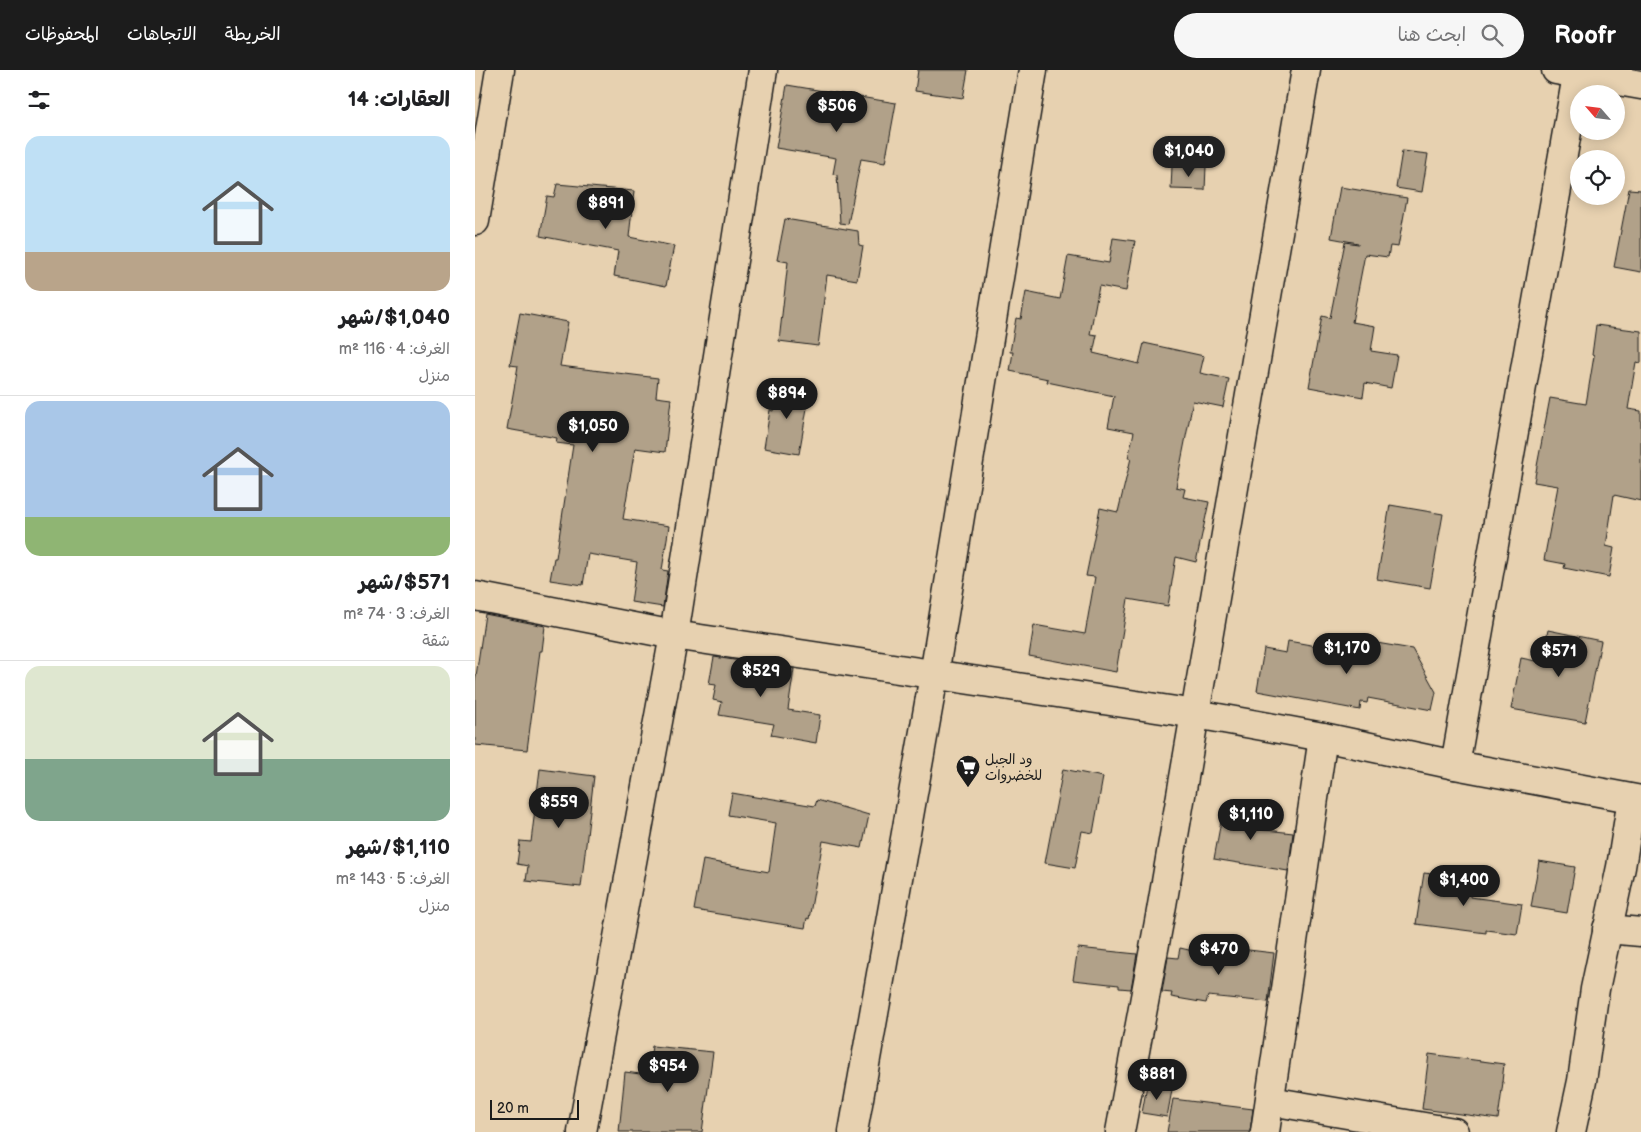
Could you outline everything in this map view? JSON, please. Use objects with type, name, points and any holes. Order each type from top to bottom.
[{"type":"street","points":[[475,221],[500,70]]},
{"type":"street","points":[[583,1132],[674,635],[763,70]]},
{"type":"street","points":[[853,1132],[934,675],[1033,70]]},
{"type":"street","points":[[1120,1132],[1196,714],[1306,70]]},
{"type":"street","points":[[1455,765],[1570,71],[1641,85]]},
{"type":"street","points":[[475,596],[674,635],[1196,714],[1637,799],[1595,989],[1582,1081],[1571,1132]]},
{"type":"street","points":[[1265,1132],[1323,737]]},
{"type":"street","points":[[1607,929],[1641,932]]},
{"type":"street","points":[[1270,1101],[1454,1132]]},
{"type":"building","points":[[918,70],[968,70],[963,98],[915,91]]},
{"type":"building","points":[[787,85],[896,103],[885,163],[861,159],[848,224],[840,223],[837,175],[833,174],[836,158],[776,148]]},
{"type":"building","points":[[1402,151],[1428,154],[1422,192],[1396,188]]},
{"type":"building","points":[[1172,166],[1206,166],[1205,190],[1171,189]]},
{"type":"building","points":[[557,184],[634,191],[629,237],[674,246],[666,286],[614,276],[618,251],[540,236],[547,196],[554,197]]},
{"type":"building","points":[[1340,187],[1407,198],[1398,247],[1390,246],[1388,257],[1365,254],[1352,322],[1375,326],[1371,351],[1397,355],[1391,388],[1365,383],[1363,397],[1309,387],[1322,316],[1330,318],[1345,242],[1358,244],[1331,238]]},
{"type":"building","points":[[1629,189],[1641,190],[1641,272],[1614,267]]},
{"type":"building","points":[[785,219],[858,231],[859,245],[863,246],[857,280],[827,275],[818,346],[779,341],[788,262],[777,260]]},
{"type":"building","points":[[1113,238],[1135,241],[1126,291],[1099,286],[1090,334],[1097,335],[1093,353],[1139,364],[1144,343],[1204,356],[1200,373],[1229,379],[1223,407],[1193,401],[1176,487],[1185,489],[1183,497],[1209,502],[1196,562],[1176,557],[1168,606],[1128,599],[1116,672],[1029,656],[1034,625],[1085,634],[1095,577],[1086,576],[1100,508],[1118,512],[1131,458],[1128,458],[1134,432],[1108,427],[1114,396],[1047,382],[1048,379],[1010,371],[1013,352],[1010,352],[1016,318],[1021,319],[1026,292],[1060,299],[1068,256],[1109,263]]},
{"type":"building","points":[[520,313],[568,322],[560,366],[658,378],[656,397],[671,399],[665,452],[635,448],[623,519],[669,526],[662,570],[668,571],[663,607],[631,602],[637,562],[588,554],[583,585],[550,580],[554,558],[556,558],[573,445],[556,443],[557,438],[507,429],[518,366],[510,365]]},
{"type":"building","points":[[1596,325],[1641,331],[1641,363],[1636,362],[1628,409],[1641,411],[1641,501],[1614,495],[1606,546],[1614,548],[1609,577],[1564,568],[1565,564],[1544,560],[1558,486],[1534,482],[1550,398],[1586,404],[1594,356],[1592,355]]},
{"type":"building","points":[[778,385],[810,391],[799,454],[764,448],[770,410],[773,411]]},
{"type":"building","points":[[1390,505],[1443,514],[1430,588],[1377,579]]},
{"type":"building","points":[[485,614],[545,626],[527,750],[475,745],[475,683]]},
{"type":"building","points":[[1548,630],[1601,641],[1585,722],[1511,709],[1521,658],[1541,662]]},
{"type":"building","points":[[1359,640],[1412,649],[1436,692],[1432,710],[1368,698],[1367,703],[1361,702],[1360,710],[1257,691],[1264,649],[1286,653],[1288,641],[1357,653]]},
{"type":"building","points":[[714,657],[794,669],[788,710],[820,715],[816,743],[771,735],[774,724],[719,715],[722,702],[713,700],[716,685],[709,684]]},
{"type":"building","points":[[540,769],[594,776],[581,887],[526,881],[528,866],[517,864],[520,841],[531,842]]},
{"type":"building","points":[[1063,769],[1103,777],[1093,833],[1082,831],[1075,868],[1045,863]]},
{"type":"building","points":[[732,793],[815,806],[817,800],[869,815],[862,848],[823,841],[809,919],[807,918],[805,928],[694,910],[703,860],[769,872],[776,823],[728,815]]},
{"type":"building","points":[[1224,805],[1260,811],[1257,829],[1293,833],[1288,871],[1214,859]]},
{"type":"building","points":[[1539,861],[1575,867],[1567,913],[1531,907]]},
{"type":"building","points":[[1424,873],[1473,879],[1470,897],[1522,904],[1517,934],[1486,930],[1486,933],[1416,924]]},
{"type":"building","points":[[1078,948],[1137,954],[1131,989],[1119,988],[1119,985],[1073,980]]},
{"type":"building","points":[[1180,948],[1238,961],[1240,949],[1274,953],[1268,1002],[1208,996],[1206,1003],[1171,997],[1172,993],[1162,992],[1168,957],[1178,958]]},
{"type":"building","points":[[652,1046],[713,1052],[702,1132],[619,1132],[625,1072],[648,1075]]},
{"type":"building","points":[[1429,1054],[1504,1064],[1498,1119],[1422,1109]]},
{"type":"building","points":[[1147,1085],[1172,1090],[1167,1117],[1142,1113]]},
{"type":"building","points":[[1173,1099],[1253,1109],[1250,1132],[1167,1132]]},
{"type":"place","name":"ود الجبل للخضروات","points":[[968,788]]}]
